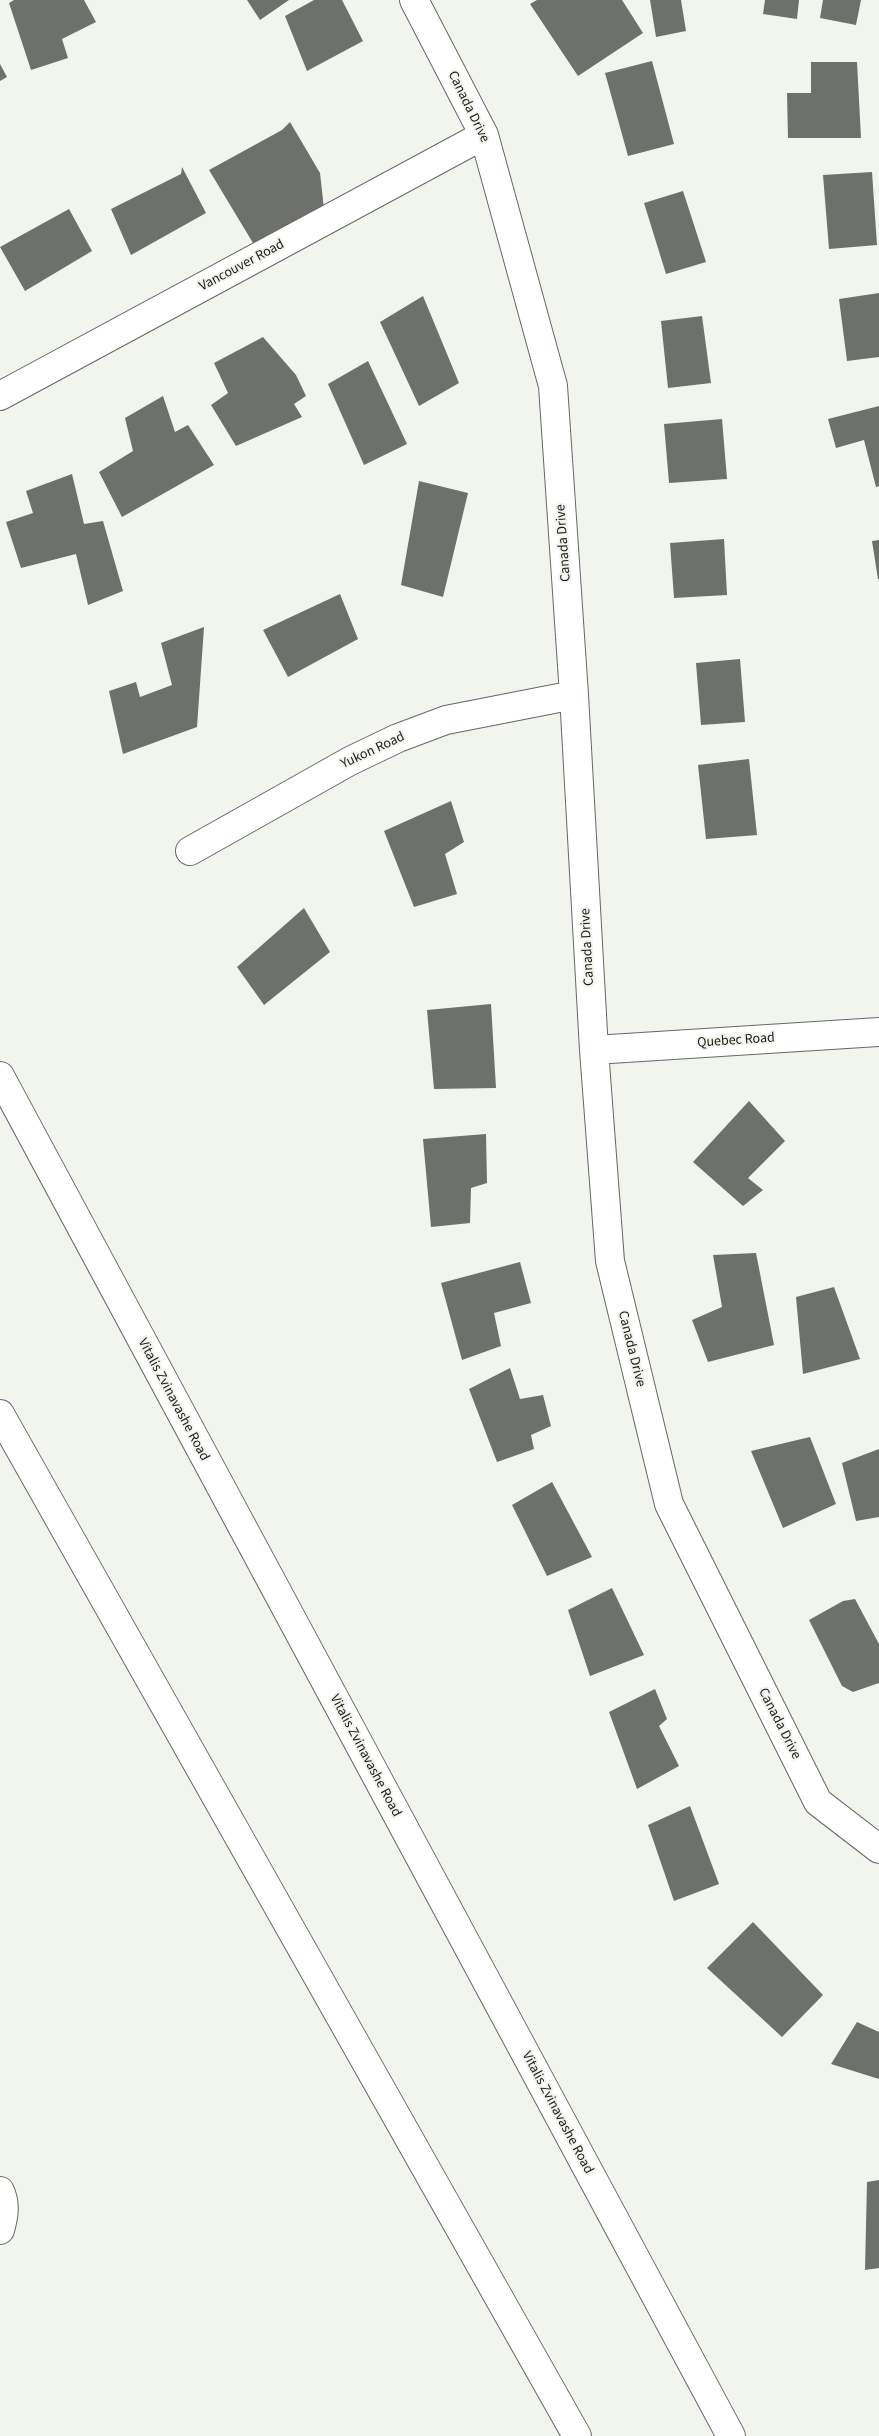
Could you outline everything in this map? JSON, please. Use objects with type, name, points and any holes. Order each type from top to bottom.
[{"type":"street","name":"Canada Drive","points":[[414,0],[484,136],[553,386],[574,695],[594,1050],[610,1261],[669,1504],[818,1802],[879,1849]]},
{"type":"street","name":"Vancouver Road","points":[[0,396],[484,136]]},
{"type":"street","name":"Yukon Road","points":[[190,851],[350,761],[398,738],[446,720],[574,695]]},
{"type":"street","name":"Quebec Road","points":[[594,1050],[879,1032]]},
{"type":"street","name":"Vitalis Zvinavashe Road","points":[[0,1076],[730,2436]]},
{"type":"street","points":[[0,1414],[577,2436]]},
{"type":"street","points":[[0,2191],[4,2199],[4,2215],[0,2230]]},
{"type":"building","points":[[14,0],[84,0],[96,22],[62,39],[68,58],[31,70],[9,3]]},
{"type":"building","points":[[247,0],[289,0],[260,20]]},
{"type":"building","points":[[314,0],[342,0],[363,41],[307,71],[285,16]]},
{"type":"building","points":[[537,0],[622,0],[643,33],[578,76],[530,4]]},
{"type":"building","points":[[650,0],[681,0],[686,31],[656,37]]},
{"type":"building","points":[[765,0],[799,0],[797,19],[763,14]]},
{"type":"building","points":[[823,0],[861,0],[856,25],[820,18]]},
{"type":"building","points":[[652,61],[674,144],[628,156],[605,73]]},
{"type":"building","points":[[811,62],[857,62],[861,138],[788,138],[787,93],[811,93]]},
{"type":"building","points":[[0,64],[7,77],[0,81]]},
{"type":"building","points":[[290,122],[320,173],[324,209],[256,248],[209,170],[282,130]]},
{"type":"building","points":[[182,167],[206,213],[131,255],[111,209],[181,174]]},
{"type":"building","points":[[872,172],[877,245],[829,249],[823,175]]},
{"type":"building","points":[[683,191],[706,262],[666,274],[644,203]]},
{"type":"building","points":[[69,209],[92,251],[25,291],[0,247]]},
{"type":"building","points":[[879,293],[879,357],[847,361],[839,299]]},
{"type":"building","points":[[423,296],[459,383],[419,406],[380,322]]},
{"type":"building","points":[[702,316],[711,383],[668,388],[661,321]]},
{"type":"building","points":[[263,337],[296,375],[306,396],[294,404],[302,417],[236,446],[211,405],[228,393],[214,363]]},
{"type":"building","points":[[368,361],[407,444],[364,465],[328,384]]},
{"type":"building","points":[[163,396],[175,432],[188,425],[214,465],[122,517],[99,472],[133,451],[125,418]]},
{"type":"building","points":[[879,406],[879,486],[876,487],[864,440],[836,448],[828,419]]},
{"type":"building","points":[[722,419],[727,479],[669,483],[664,424]]},
{"type":"building","points":[[72,474],[84,524],[103,521],[123,591],[88,605],[76,554],[21,568],[6,522],[33,513],[26,491]]},
{"type":"building","points":[[419,481],[468,493],[443,597],[401,585]]},
{"type":"building","points":[[724,539],[727,595],[674,598],[670,543]]},
{"type":"building","points":[[879,540],[879,579],[878,579],[872,541]]},
{"type":"building","points":[[340,594],[358,639],[288,677],[263,630]]},
{"type":"building","points":[[204,627],[197,727],[123,754],[109,691],[136,682],[140,697],[172,685],[161,643]]},
{"type":"building","points":[[740,659],[745,722],[701,725],[696,663]]},
{"type":"building","points":[[749,759],[757,835],[706,839],[698,765]]},
{"type":"building","points":[[451,801],[464,842],[445,854],[457,894],[414,907],[384,831]]},
{"type":"building","points":[[304,908],[330,952],[264,1005],[237,967]]},
{"type":"building","points":[[491,1004],[496,1088],[434,1089],[427,1010]]},
{"type":"building","points":[[749,1101],[785,1141],[748,1178],[763,1190],[743,1206],[693,1162]]},
{"type":"building","points":[[486,1134],[487,1183],[471,1188],[470,1223],[431,1227],[423,1139]]},
{"type":"building","points":[[756,1253],[774,1345],[708,1362],[692,1320],[722,1307],[713,1255]]},
{"type":"building","points":[[520,1262],[531,1303],[494,1313],[501,1346],[462,1360],[441,1283]]},
{"type":"building","points":[[834,1287],[860,1359],[803,1374],[796,1297]]},
{"type":"building","points":[[510,1368],[520,1399],[543,1395],[551,1426],[531,1435],[534,1449],[497,1462],[469,1389]]},
{"type":"building","points":[[810,1437],[836,1504],[783,1528],[751,1451]]},
{"type":"building","points":[[879,1449],[879,1517],[856,1521],[842,1463]]},
{"type":"building","points":[[552,1482],[592,1557],[547,1576],[512,1505]]},
{"type":"building","points":[[612,1588],[644,1655],[590,1676],[568,1610]]},
{"type":"building","points":[[855,1599],[879,1644],[879,1683],[853,1692],[842,1686],[809,1620],[843,1601]]},
{"type":"building","points":[[655,1689],[667,1719],[659,1726],[679,1766],[637,1789],[609,1712]]},
{"type":"building","points":[[690,1806],[719,1884],[674,1901],[648,1825]]},
{"type":"building","points":[[753,1922],[823,1995],[782,2037],[707,1968]]},
{"type":"building","points":[[857,2022],[879,2032],[879,2079],[831,2064]]},
{"type":"building","points":[[879,2180],[879,2268],[865,2270],[867,2182]]}]
